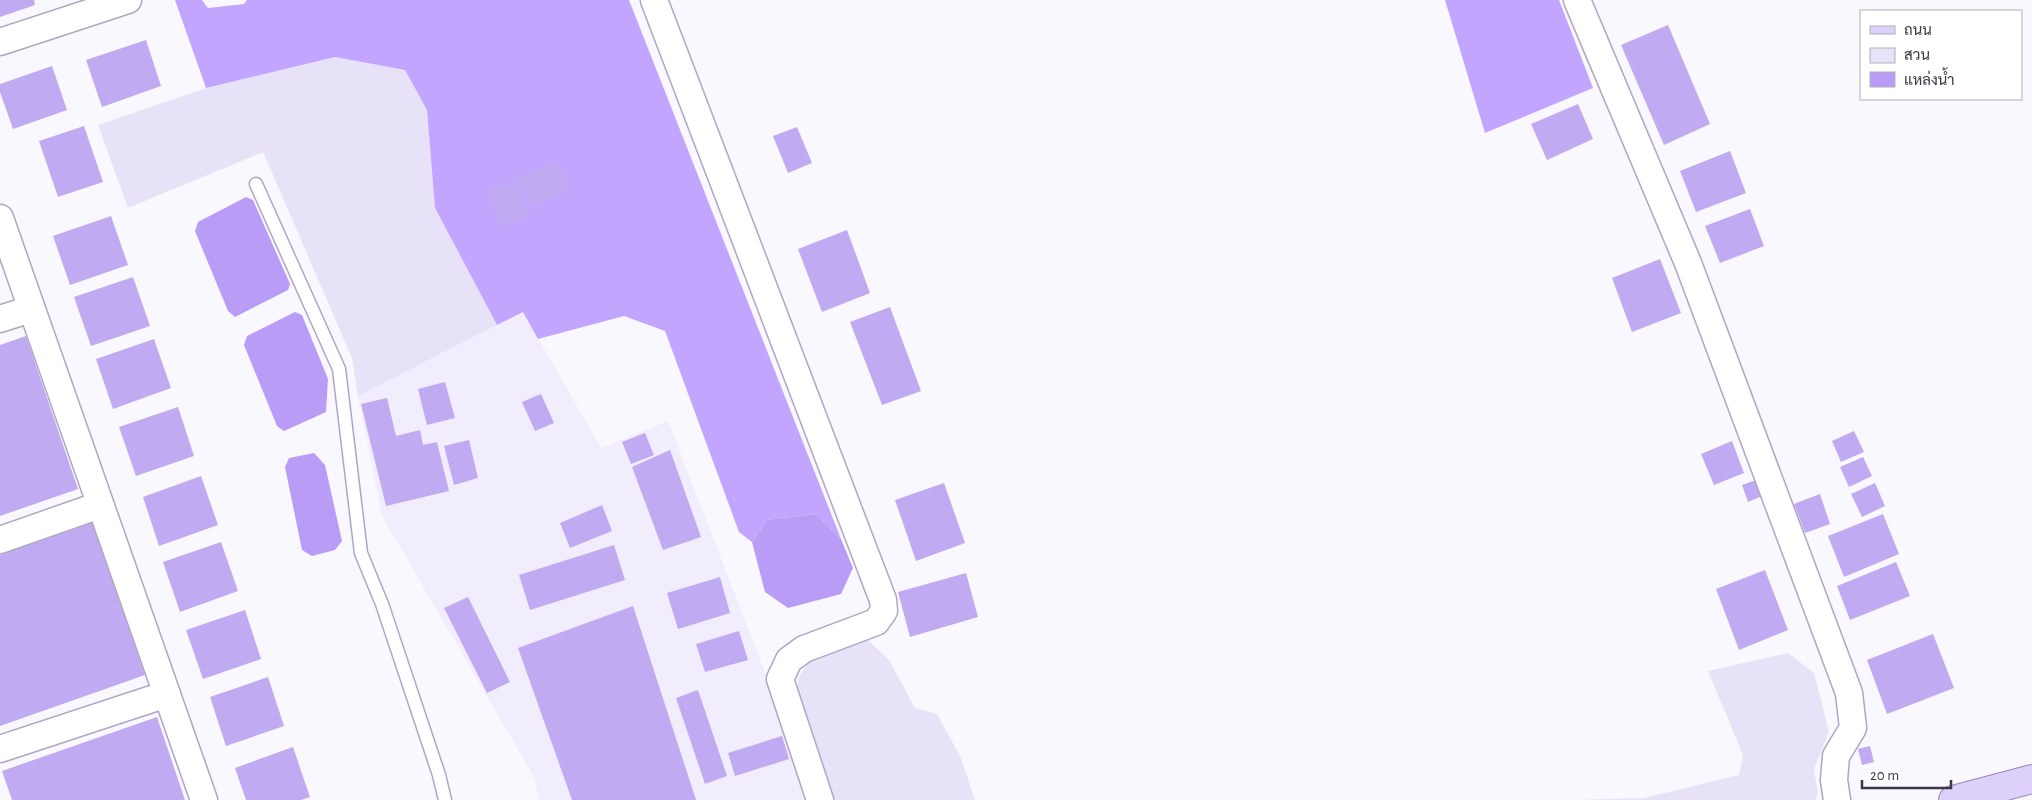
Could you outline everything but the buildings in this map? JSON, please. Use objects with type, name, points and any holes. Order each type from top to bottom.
[{"type":"main road","points":[[1953,800],[2032,779]]},
{"type":"street","points":[[0,42],[128,0]]},
{"type":"street","points":[[654,0],[883,600],[884,611],[876,622],[804,649],[789,660],[780,679],[820,800]]},
{"type":"street","points":[[1577,0],[1688,263],[1849,693],[1854,728],[1836,756],[1834,780],[1837,800]]},
{"type":"street","points":[[0,218],[204,800]]},
{"type":"street","points":[[0,319],[32,309]]},
{"type":"street","points":[[0,540],[100,505]]},
{"type":"street","points":[[0,749],[167,694]]},
{"type":"lane","points":[[256,184],[339,369],[360,553],[382,604],[440,775],[445,800]]},
{"type":"shaded area","points":[[175,0],[202,0],[208,8],[244,4],[247,0],[629,0],[841,539],[816,514],[767,520],[752,542],[739,532],[665,331],[624,316],[538,339],[523,312],[497,325],[435,208],[427,110],[405,70],[335,57],[206,88]]},
{"type":"shaded area","points":[[1445,0],[1559,0],[1593,88],[1485,133]]},
{"type":"shaded area","points":[[523,312],[601,448],[668,421],[765,672],[807,800],[539,800],[534,777],[382,516],[358,396]]},
{"type":"green space","points":[[335,57],[405,70],[427,110],[435,208],[497,325],[358,396],[352,358],[263,152],[128,208],[98,125],[206,88]]},
{"type":"green space","points":[[867,639],[889,660],[915,708],[937,714],[961,758],[975,800],[832,800],[796,694],[799,676],[810,661]]},
{"type":"green space","points":[[1788,653],[1814,673],[1829,732],[1814,769],[1818,794],[1815,800],[1577,800],[1644,798],[1739,775],[1743,755],[1708,671]]},
{"type":"water","points":[[246,197],[253,200],[290,284],[288,290],[235,317],[228,311],[195,231],[198,222]]},
{"type":"water","points":[[295,312],[302,315],[328,379],[326,412],[284,431],[277,426],[244,345],[247,336]]},
{"type":"water","points":[[314,453],[325,465],[342,541],[335,550],[312,556],[302,550],[285,467],[289,458]]},
{"type":"water","points":[[816,514],[841,539],[853,568],[841,594],[788,608],[765,592],[752,542],[767,520]]}]
